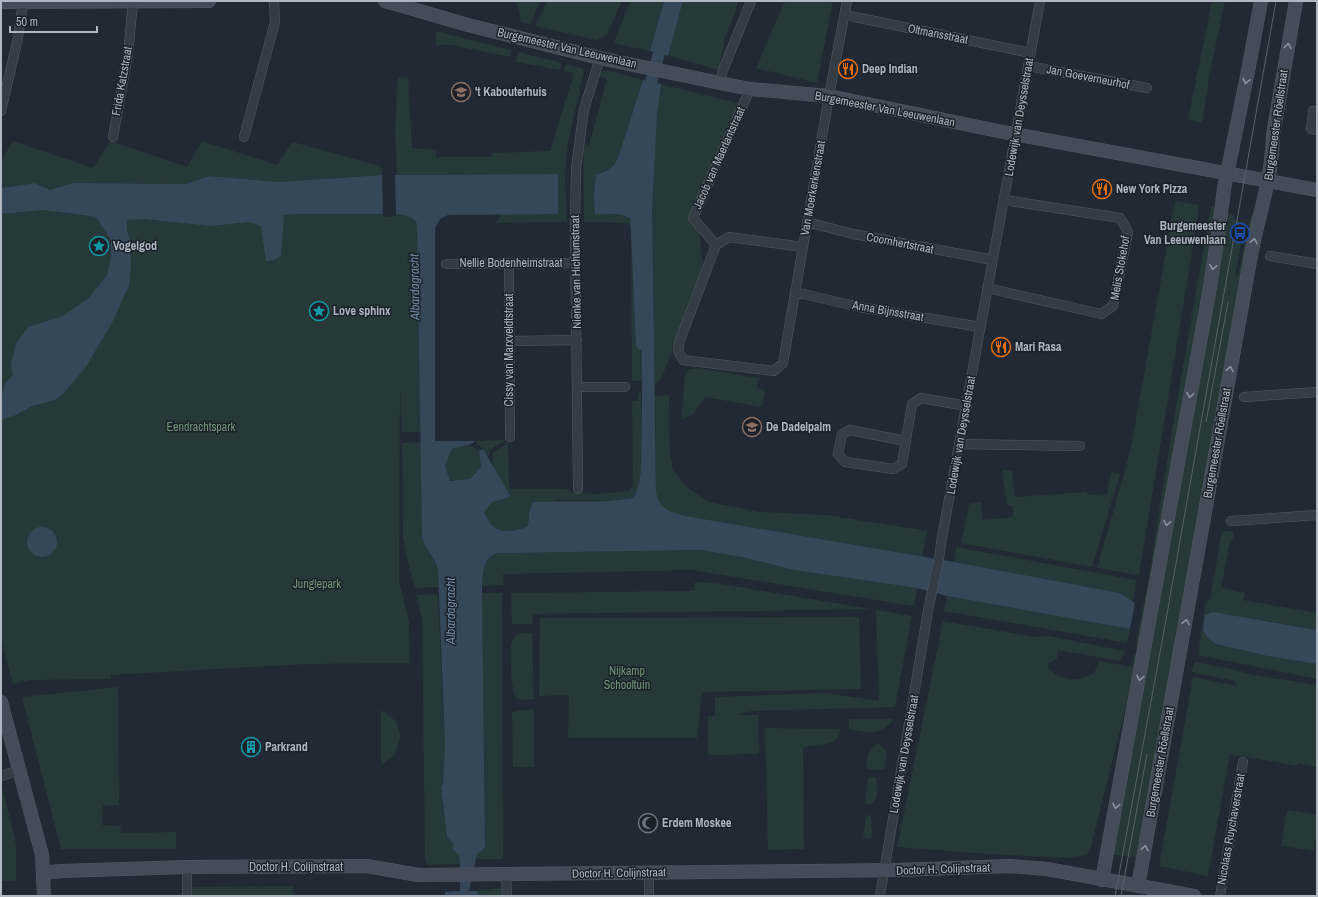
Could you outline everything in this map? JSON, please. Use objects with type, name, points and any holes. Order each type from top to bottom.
[{"type":"street","name":"Frida Katzstraat","points":[[113,137],[128,54],[135,1]]},
{"type":"street","points":[[1,2],[209,1]]},
{"type":"street","points":[[244,137],[275,22],[274,1]]},
{"type":"street","name":"Burgemeester Van Leeuwenlaan","points":[[385,1],[468,25],[517,36],[600,58],[720,83],[750,88],[828,96],[1016,135],[1317,190]]},
{"type":"street","points":[[720,83],[723,70],[752,1]]},
{"type":"street","name":"Van Moerkerkenstraat","points":[[716,245],[680,340],[678,351],[683,360],[774,371],[783,363],[808,222],[828,96],[847,1]]},
{"type":"street","name":"Lodewijk van Deysselstraat","points":[[880,896],[941,543],[1040,1]]},
{"type":"street","points":[[1102,880],[1210,287],[1227,173],[1261,1]]},
{"type":"street","name":"Burgemeester Röellstraat","points":[[1145,890],[1251,255],[1257,224],[1263,207],[1269,181],[1273,152],[1273,135],[1296,1]]},
{"type":"street","points":[[1,111],[18,38],[23,2]]},
{"type":"street","name":"Oltmansstraat","points":[[845,15],[1031,53]]},
{"type":"street","name":"Nienke van Hichtumstraat","points":[[578,489],[576,168],[584,109],[600,58]]},
{"type":"street","name":"Jan Goeverneurhof","points":[[1028,66],[1147,88]]},
{"type":"street","name":"Jacob van Maerlantstraat","points":[[716,245],[692,218],[750,88]]},
{"type":"street","points":[[1317,111],[1313,111],[1311,129],[1317,130]]},
{"type":"street","name":"Melis Stokehof","points":[[987,288],[1101,314],[1113,306],[1128,232],[1120,218],[1004,200]]},
{"type":"street","name":"Coornhertstraat","points":[[808,222],[853,234],[993,260]]},
{"type":"street","points":[[716,245],[729,237],[803,247]]},
{"type":"street","points":[[1270,256],[1317,264]]},
{"type":"street","name":"Nellie Bodenheimstraat","points":[[446,264],[576,262]]},
{"type":"street","name":"Cissy van Marxveldtstraat","points":[[509,263],[510,437]]},
{"type":"street","name":"Anna Bijnsstraat","points":[[795,292],[859,307],[981,327]]},
{"type":"street","points":[[509,341],[577,340]]},
{"type":"street","points":[[578,387],[625,387]]},
{"type":"street","points":[[1244,398],[1317,392]]},
{"type":"street","points":[[906,441],[850,430],[842,434],[838,454],[845,462],[893,469],[902,464],[906,441],[912,404],[921,398],[966,406]]},
{"type":"street","points":[[960,444],[1080,446]]},
{"type":"street","points":[[1231,521],[1317,515]]},
{"type":"street","points":[[1,702],[42,855],[44,896]]},
{"type":"street","name":"Nicolaas Ruychaverstraat","points":[[1220,896],[1243,762]]},
{"type":"street","points":[[1,776],[19,770]]},
{"type":"street","name":"Doctor H. Colijnstraat","points":[[43,873],[61,871],[187,868],[367,866],[418,875],[1028,867],[1047,869],[1145,890],[1194,896]]},
{"type":"street","points":[[187,868],[187,896]]},
{"type":"street","points":[[649,872],[649,896]]},
{"type":"street","points":[[500,875],[507,896]]},
{"type":"green space","points":[[517,1],[540,1],[530,24],[521,22]]},
{"type":"green space","points":[[547,1],[622,1],[607,35],[596,40],[535,26]]},
{"type":"green space","points":[[630,1],[664,1],[650,51],[617,44],[614,42]]},
{"type":"green space","points":[[683,1],[739,1],[724,41],[719,70],[668,56]]},
{"type":"green space","points":[[785,1],[833,1],[817,83],[756,68]]},
{"type":"green space","points":[[1212,1],[1225,1],[1210,72],[1202,123],[1188,119]]},
{"type":"green space","points":[[436,31],[511,50],[510,57],[451,45],[436,45]]},
{"type":"green space","points":[[518,52],[562,63],[560,70],[516,62]]},
{"type":"green space","points":[[566,64],[581,68],[584,71],[567,147],[565,177],[567,222],[496,223],[501,214],[558,214],[558,174],[397,175],[395,129],[398,77],[408,78],[412,148],[436,150],[436,157],[492,157],[491,153],[550,151],[574,73],[564,71]]},
{"type":"green space","points":[[603,71],[609,71],[643,80],[617,161],[608,170],[596,174],[616,214],[631,220],[640,233],[641,381],[632,381],[631,227],[627,223],[584,222],[583,144],[589,145],[607,79],[599,76]]},
{"type":"green space","points":[[661,84],[746,105],[699,214],[698,221],[703,266],[666,367],[660,380],[657,383],[654,383],[652,196]]},
{"type":"green space","points":[[13,141],[93,168],[110,141],[187,167],[202,141],[277,165],[293,142],[380,166],[382,169],[382,175],[279,182],[209,176],[185,184],[73,183],[50,190],[35,183],[1,188],[1,161]]},
{"type":"green space","points":[[1175,201],[1198,205],[1198,215],[1139,575],[1097,568],[1125,471],[1133,436]]},
{"type":"green space","name":"Eendrachtspark","points":[[401,203],[407,216],[413,219],[417,224],[421,432],[402,432],[400,388],[399,581],[409,621],[410,663],[306,664],[111,675],[111,679],[30,680],[13,684],[1,639],[1,214],[44,210],[96,217],[156,220]]},
{"type":"green space","points":[[1211,206],[1217,207],[1180,413],[1182,417],[1141,646],[1136,644],[1148,582],[1175,412]]},
{"type":"green space","points":[[1226,213],[1234,215],[1234,220],[1245,222],[1235,276],[1238,276],[1250,218],[1254,213],[1201,518],[1136,857],[1108,854]]},
{"type":"green space","points":[[698,368],[758,378],[757,388],[765,390],[762,407],[705,397],[693,414],[681,420],[685,376],[687,370]]},
{"type":"green space","points":[[638,393],[641,393],[641,471],[637,491],[633,498],[617,501],[556,500],[529,513],[528,526],[524,528],[515,531],[505,531],[492,525],[483,511],[492,502],[511,497],[492,466],[493,453],[508,443],[510,489],[566,489],[573,493],[600,494],[628,491],[633,486],[632,401],[638,401]]},
{"type":"green space","points":[[669,395],[670,455],[673,469],[689,489],[709,502],[760,512],[827,515],[927,531],[922,557],[686,516],[666,509],[660,503],[656,492],[655,396]]},
{"type":"green space","points":[[505,440],[490,450],[488,459],[483,449],[475,441]]},
{"type":"green space","points":[[421,442],[422,537],[436,563],[438,569],[439,587],[415,588],[403,537],[402,443]]},
{"type":"green space","points":[[460,445],[470,445],[479,451],[481,467],[470,479],[450,481],[445,466],[452,449]]},
{"type":"green space","points":[[1002,470],[1012,470],[1015,497],[1085,492],[1090,495],[1107,494],[1111,472],[1120,474],[1092,567],[961,543],[969,504],[981,502],[983,520],[1013,517],[1013,506],[1007,505]]},
{"type":"green space","points":[[1222,531],[1233,531],[1233,539],[1230,542],[1221,588],[1245,593],[1243,600],[1317,613],[1317,630],[1268,621],[1205,615],[1203,629],[1216,644],[1267,656],[1317,664],[1317,679],[1198,655],[1206,601],[1210,600]]},
{"type":"green space","points":[[956,547],[1136,580],[1133,602],[1120,593],[954,562]]},
{"type":"green space","points":[[700,550],[742,557],[794,570],[917,588],[914,606],[691,570],[503,574],[504,585],[482,586],[484,566],[488,558],[497,553]]},
{"type":"green space","points":[[702,582],[871,609],[533,614],[532,624],[512,624],[511,593],[691,591],[694,590],[694,583]]},
{"type":"green space","points":[[482,593],[502,593],[503,859],[477,859],[477,854],[485,848]]},
{"type":"green space","points":[[438,594],[445,744],[443,784],[441,786],[447,837],[456,849],[460,864],[427,865],[425,856],[422,619],[416,595]]},
{"type":"green space","points":[[947,596],[1130,629],[1127,643],[944,611]]},
{"type":"green space","points":[[876,610],[912,616],[895,707],[752,711],[735,715],[758,715],[759,754],[708,755],[708,716],[715,716],[715,697],[826,693],[879,701]]},
{"type":"green space","name":"Nijkamp Schooltuin","points":[[859,617],[861,689],[702,692],[697,738],[568,738],[569,695],[539,696],[540,618]]},
{"type":"green space","points":[[943,621],[1035,637],[1048,636],[1125,651],[1121,661],[1058,650],[1057,658],[1048,664],[1049,669],[1058,676],[1070,679],[1086,677],[1091,674],[1095,671],[1099,661],[1132,667],[1134,654],[1139,656],[1090,850],[1087,855],[1066,858],[897,847]]},
{"type":"green space","points":[[522,633],[532,633],[534,699],[522,700],[516,698],[514,694],[511,670],[511,645],[514,638]]},
{"type":"green space","points":[[1195,662],[1253,675],[1317,685],[1317,767],[1297,763],[1297,766],[1230,754],[1208,876],[1159,866],[1193,677],[1237,686],[1235,681],[1192,672]]},
{"type":"green space","points":[[118,687],[119,805],[103,806],[102,825],[121,826],[120,833],[176,832],[176,849],[61,849],[22,697]]},
{"type":"green space","points":[[534,709],[534,767],[513,767],[512,712]]},
{"type":"green space","points":[[381,710],[396,721],[400,736],[395,755],[381,765]]},
{"type":"green space","points":[[849,719],[893,719],[890,724],[883,729],[869,732],[849,729]]},
{"type":"green space","points":[[765,728],[841,729],[839,735],[831,743],[803,747],[804,849],[768,850]]},
{"type":"green space","points":[[878,743],[887,752],[885,768],[881,770],[867,769],[866,762],[868,754]]},
{"type":"green space","points":[[875,777],[876,780],[878,788],[877,795],[872,804],[866,804],[865,801],[868,779]]},
{"type":"green space","points":[[1,785],[16,844],[16,881],[1,881]]},
{"type":"green space","points":[[1287,810],[1317,815],[1317,831],[1314,851],[1281,846]]},
{"type":"green space","points":[[871,815],[872,835],[871,838],[868,839],[863,837],[866,818]]},
{"type":"green space","points":[[293,886],[294,896],[192,896],[192,887]]},
{"type":"green space","points":[[504,887],[504,896],[479,896],[477,891]]},
{"type":"water","points":[[664,1],[683,1],[668,56],[650,51]]},
{"type":"water","name":"Albardagracht","points":[[643,80],[661,84],[657,116],[652,209],[656,492],[660,503],[670,511],[686,516],[954,562],[1120,593],[1135,603],[1130,629],[947,596],[917,588],[794,570],[742,557],[700,550],[495,554],[487,560],[485,564],[482,586],[485,848],[477,854],[469,891],[477,891],[479,896],[445,896],[445,892],[460,891],[460,864],[459,855],[452,849],[454,844],[447,837],[441,786],[443,784],[445,744],[438,569],[422,537],[416,222],[410,217],[399,214],[284,215],[281,256],[274,260],[266,261],[261,226],[249,222],[211,226],[145,219],[127,220],[127,230],[130,240],[131,265],[129,285],[114,319],[86,367],[62,395],[55,400],[32,406],[16,415],[1,420],[1,393],[3,393],[5,384],[13,375],[11,364],[16,344],[28,327],[63,316],[89,298],[107,275],[111,257],[111,240],[96,217],[44,210],[1,214],[1,188],[35,183],[50,190],[73,183],[185,184],[209,176],[279,182],[382,175],[558,174],[558,214],[448,215],[440,219],[435,228],[435,441],[475,441],[473,443],[452,449],[445,466],[450,481],[470,479],[481,467],[479,451],[483,449],[511,497],[492,502],[484,512],[492,525],[496,528],[505,531],[515,531],[528,526],[529,513],[533,502],[621,500],[633,498],[637,491],[641,471],[642,396],[640,233],[637,226],[628,217],[616,214],[595,214],[594,195],[596,174],[609,169],[618,158]]},
{"type":"water","points":[[42,527],[53,531],[57,542],[53,553],[42,557],[31,553],[27,542],[31,531]]},
{"type":"water","points":[[1213,612],[1317,630],[1317,664],[1267,656],[1216,644],[1209,639],[1203,630],[1205,615]]},
{"type":"pier","points":[[382,173],[395,173],[396,216],[383,217]]},
{"type":"waterway","points":[[649,97],[651,83],[663,38]]},
{"type":"waterway","points":[[636,211],[642,344]]},
{"type":"tram line","points":[[1115,896],[1162,642],[1276,1]]},
{"type":"tram line","points":[[1206,422],[1228,302]]},
{"type":"tram line","points":[[1121,896],[1147,754]]},
{"type":"place","name":"Deep Indian","points":[[848,69]]},
{"type":"place","name":"'t Kabouterhuis","points":[[461,92]]},
{"type":"place","name":"New York Pizza","points":[[1102,189]]},
{"type":"place","name":"Burgemeester Van Leeuwenlaan","points":[[1240,233]]},
{"type":"place","name":"Vogelgod","points":[[99,246]]},
{"type":"place","name":"Love sphinx","points":[[319,311]]},
{"type":"place","name":"Mari Rasa","points":[[1001,347]]},
{"type":"place","name":"De Dadelpalm","points":[[752,427]]},
{"type":"place","name":"Parkrand","points":[[251,747]]},
{"type":"place","name":"Erdem Moskee","points":[[648,823]]},
{"type":"park label","name":"Junglepark","points":[[317,584]]}]
